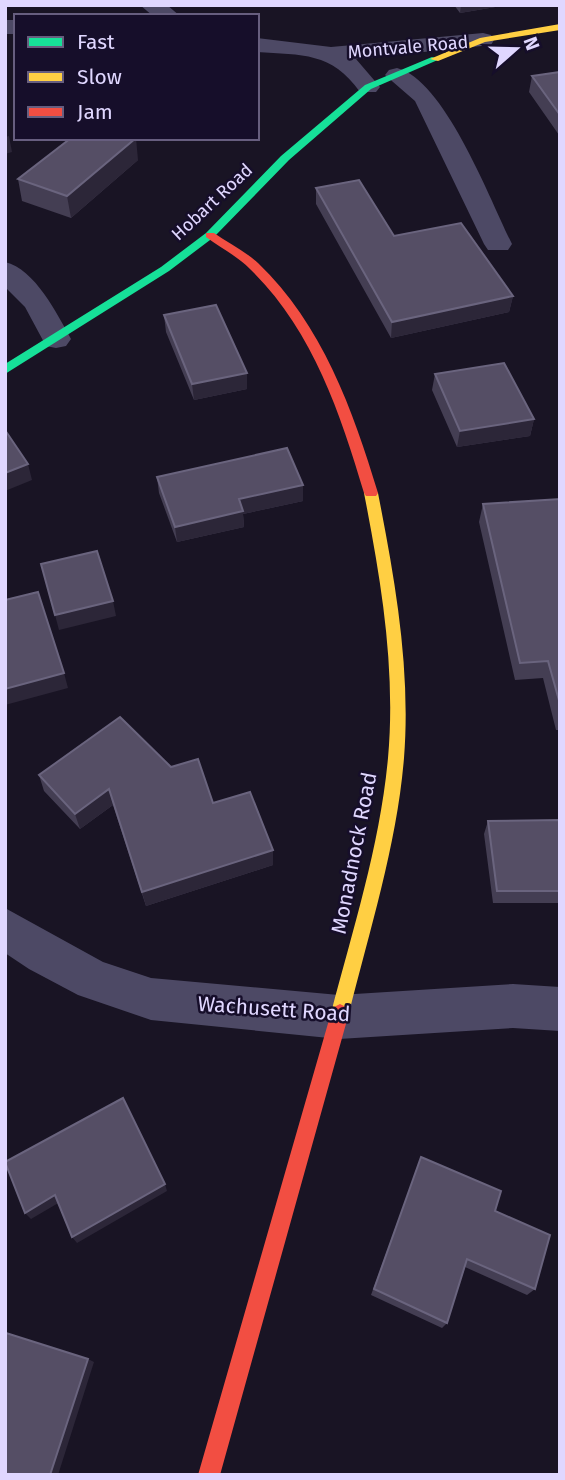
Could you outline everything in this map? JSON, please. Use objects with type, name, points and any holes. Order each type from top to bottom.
[{"type":"street","name":"Hobart Road","points":[[5,370],[165,269],[210,235],[285,158],[368,87],[483,40],[560,27]]},
{"type":"street","name":"Montvale Road","points":[[259,45],[333,54],[483,40]]},
{"type":"street","name":"Montvale Road","points":[[333,54],[351,64],[368,87]]},
{"type":"street","points":[[397,75],[425,97],[452,146],[498,244]]},
{"type":"street","name":"Monadnock Road","points":[[209,1475],[339,1017],[391,794],[396,718],[395,647],[381,533],[348,420],[301,325],[274,285],[253,265],[210,235]]},
{"type":"street","points":[[5,270],[37,303],[56,339]]},
{"type":"street","name":"Wachusett Road","points":[[5,928],[44,955],[94,980],[151,999],[339,1017],[513,1006],[560,1009]]},
{"type":"building","points":[[560,72],[560,115],[532,76]]},
{"type":"building","points":[[68,140],[134,140],[67,196],[18,179]]},
{"type":"building","points":[[359,180],[394,236],[461,223],[513,296],[392,322],[316,188]]},
{"type":"building","points":[[216,305],[247,373],[192,384],[164,315]]},
{"type":"building","points":[[504,363],[534,419],[460,431],[435,374]]},
{"type":"building","points":[[5,430],[28,464],[5,473]]},
{"type":"building","points":[[287,448],[303,485],[239,499],[243,511],[175,527],[157,477]]},
{"type":"building","points":[[560,499],[560,704],[548,661],[520,663],[483,504]]},
{"type":"building","points":[[97,551],[113,601],[55,615],[41,564]]},
{"type":"building","points":[[38,592],[64,673],[5,689],[5,600]]},
{"type":"building","points":[[120,717],[171,767],[198,759],[213,803],[250,792],[273,850],[142,892],[109,789],[75,814],[39,775]]},
{"type":"building","points":[[560,820],[560,891],[497,891],[488,821]]},
{"type":"building","points":[[123,1098],[165,1184],[72,1237],[55,1195],[25,1213],[5,1162]]},
{"type":"building","points":[[421,1157],[501,1191],[495,1211],[550,1235],[535,1289],[467,1259],[447,1323],[374,1289]]},
{"type":"building","points":[[6,1333],[88,1359],[50,1475],[5,1475]]},
{"type":"traffic: fast","points":[[5,370],[165,269],[210,235],[285,158],[368,87],[435,59]]},
{"type":"traffic: slow","points":[[435,59],[483,40],[560,27]]},
{"type":"traffic: slow","points":[[340,1013],[368,905],[396,758],[397,682],[394,644],[385,568],[371,493]]},
{"type":"traffic: jam","points":[[210,235],[254,266],[276,289],[312,342],[340,401],[371,493]]},
{"type":"traffic: jam","points":[[209,1475],[340,1013]]}]
